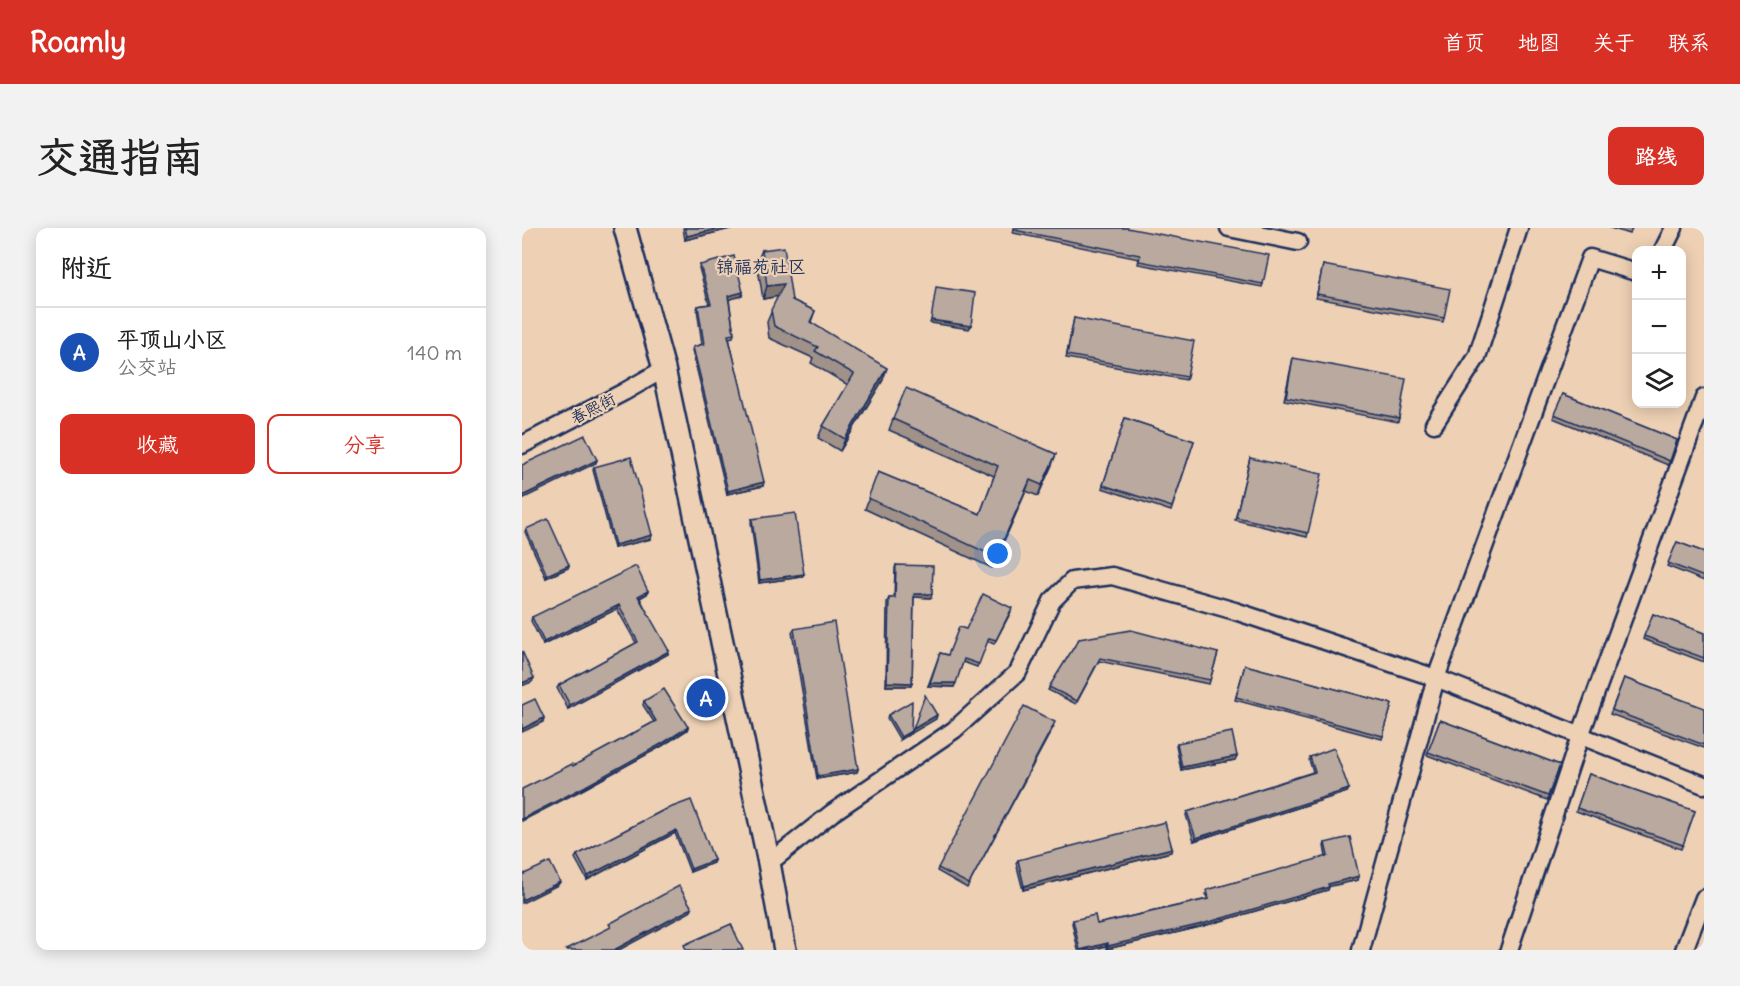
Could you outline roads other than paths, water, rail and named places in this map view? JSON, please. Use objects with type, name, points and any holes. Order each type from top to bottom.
[{"type":"street","points":[[625,228],[664,369],[786,950]]},
{"type":"street","points":[[1229,228],[1298,242]]},
{"type":"street","points":[[1434,424],[1477,357],[1520,228]]},
{"type":"street","points":[[1665,246],[1674,228]]},
{"type":"street","points":[[1360,950],[1436,678],[1590,258],[1632,271]]},
{"type":"street","name":"春熙街","points":[[522,445],[664,369]]},
{"type":"street","points":[[1509,950],[1580,736],[1704,398]]},
{"type":"street","points":[[769,863],[832,813],[954,730],[1018,672],[1052,601],[1072,581],[1112,576],[1235,611],[1436,678],[1704,785]]},
{"type":"street","points":[[1684,950],[1704,898]]},
{"type":"place","name":"平顶山小区","points":[[706,698]]},
{"type":"district","name":"锦福苑社区","points":[[761,266]]}]
